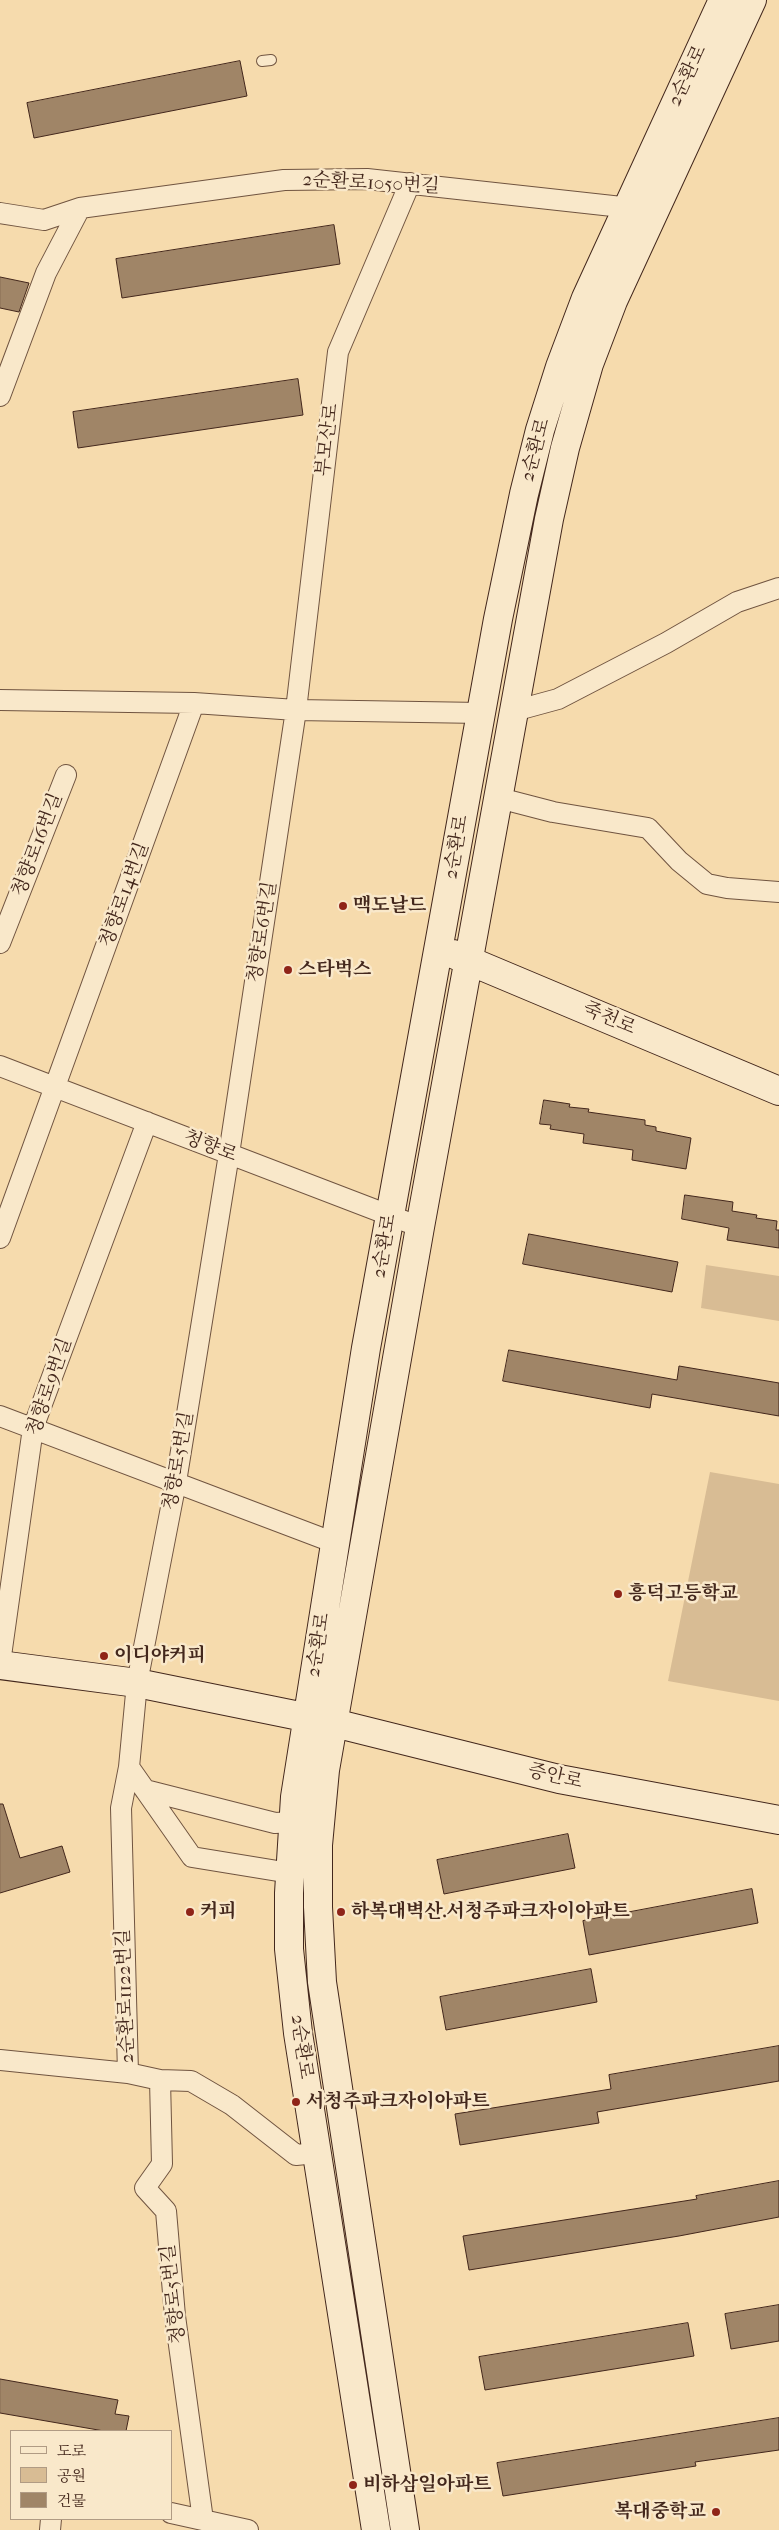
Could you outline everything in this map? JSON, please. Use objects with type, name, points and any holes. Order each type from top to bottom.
[{"type":"main road","name":"2순환로","points":[[405,2530],[322,1982],[318,1907],[318,1845],[325,1770],[320,1720],[335,1543],[366,1348],[481,713],[522,504],[540,430],[560,367],[586,298],[723,0]]},
{"type":"main road","name":"2순환로","points":[[376,2530],[298,2033],[289,1949],[293,1822],[320,1720],[420,1227],[549,519],[565,448],[589,364],[613,302],[752,0]]},
{"type":"main road","name":"죽천로","points":[[439,948],[779,1091]]},
{"type":"main road","name":"증안로","points":[[0,1664],[137,1683],[320,1720],[559,1779],[779,1820]]},
{"type":"street","name":"2순환로1050번길","points":[[0,213],[44,220],[80,208],[284,180],[367,180],[410,183],[655,210]]},
{"type":"street","name":"부모산로","points":[[296,710],[338,352],[410,183]]},
{"type":"street","points":[[0,396],[46,273],[80,208]]},
{"type":"street","points":[[514,711],[558,699],[666,644],[737,602],[779,588]]},
{"type":"street","points":[[0,700],[194,703],[296,710],[481,713]]},
{"type":"street","name":"청향로14번길","points":[[0,1238],[194,703]]},
{"type":"street","name":"청향로6번길","points":[[229,1154],[296,710]]},
{"type":"street","name":"청향로16번길","points":[[0,943],[66,775]]},
{"type":"street","points":[[499,798],[553,812],[648,828],[679,861],[707,884],[727,888],[779,892]]},
{"type":"street","name":"청향로","points":[[0,1066],[420,1227]]},
{"type":"street","name":"청향로9번길","points":[[0,1664],[33,1428],[147,1122]]},
{"type":"street","name":"청향로5번길","points":[[129,1767],[137,1683],[176,1482],[229,1154]]},
{"type":"street","points":[[0,1416],[335,1543]]},
{"type":"street","points":[[129,1767],[192,1858],[290,1873]]},
{"type":"street","name":"2순환로1122번길","points":[[129,1767],[121,1808],[128,2073],[160,2080],[191,2081],[232,2106],[296,2155],[316,2153]]},
{"type":"street","points":[[145,1790],[275,1823],[293,1822]]},
{"type":"street","points":[[0,2060],[128,2073]]},
{"type":"street","name":"청향로5번길","points":[[160,2080],[162,2164],[145,2188],[166,2211],[175,2316],[203,2520]]},
{"type":"street","points":[[172,2513],[248,2530]]},
{"type":"green space","points":[[706,1265],[779,1276],[779,1321],[701,1308]]},
{"type":"green space","points":[[710,1472],[779,1484],[779,1701],[668,1681]]},
{"type":"building","points":[[240,61],[247,96],[34,138],[27,103]]},
{"type":"building","points":[[334,225],[340,264],[122,298],[116,259]]},
{"type":"building","points":[[0,277],[29,283],[19,312],[0,308]]},
{"type":"building","points":[[298,379],[303,415],[78,448],[73,412]]},
{"type":"building","points":[[544,1100],[570,1104],[569,1107],[589,1109],[588,1112],[645,1120],[645,1125],[656,1127],[656,1131],[691,1138],[686,1169],[632,1160],[633,1150],[583,1143],[584,1134],[550,1129],[551,1125],[540,1124]]},
{"type":"building","points":[[685,1195],[733,1202],[732,1211],[757,1215],[756,1218],[777,1221],[776,1230],[779,1230],[779,1248],[727,1240],[729,1228],[682,1219]]},
{"type":"building","points":[[529,1234],[678,1262],[672,1292],[523,1264]]},
{"type":"building","points":[[509,1350],[677,1380],[679,1366],[779,1383],[779,1416],[652,1394],[650,1408],[503,1381]]},
{"type":"building","points":[[0,1804],[3,1804],[20,1858],[62,1846],[70,1872],[0,1893]]},
{"type":"building","points":[[568,1834],[575,1868],[444,1894],[437,1860]]},
{"type":"building","points":[[752,1889],[758,1923],[589,1955],[583,1921]]},
{"type":"building","points":[[591,1969],[597,2002],[446,2030],[440,1997]]},
{"type":"building","points":[[779,2046],[779,2081],[597,2112],[599,2123],[460,2145],[455,2114],[611,2089],[609,2075]]},
{"type":"building","points":[[779,2181],[779,2217],[679,2236],[469,2270],[463,2236],[697,2199],[696,2196]]},
{"type":"building","points":[[779,2305],[779,2341],[731,2349],[725,2314]]},
{"type":"building","points":[[688,2323],[694,2356],[485,2390],[479,2357]]},
{"type":"building","points":[[0,2379],[118,2400],[115,2414],[129,2416],[126,2430],[98,2430],[0,2413]]},
{"type":"building","points":[[779,2418],[779,2450],[695,2462],[696,2466],[503,2496],[497,2463]]},
{"type":"place","name":"맥도날드","points":[[343,906]]},
{"type":"place","name":"스타벅스","points":[[288,970]]},
{"type":"place","name":"흥덕고등학교","points":[[618,1594]]},
{"type":"place","name":"이디야커피","points":[[104,1656]]},
{"type":"place","name":"커피","points":[[190,1912]]},
{"type":"place","name":"하복대벽산.서청주파크자이아파트","points":[[341,1912]]},
{"type":"place","name":"서청주파크자이아파트","points":[[296,2102]]},
{"type":"place","name":"비하삼일아파트","points":[[353,2485]]},
{"type":"place","name":"복대중학교","points":[[716,2512]]}]
